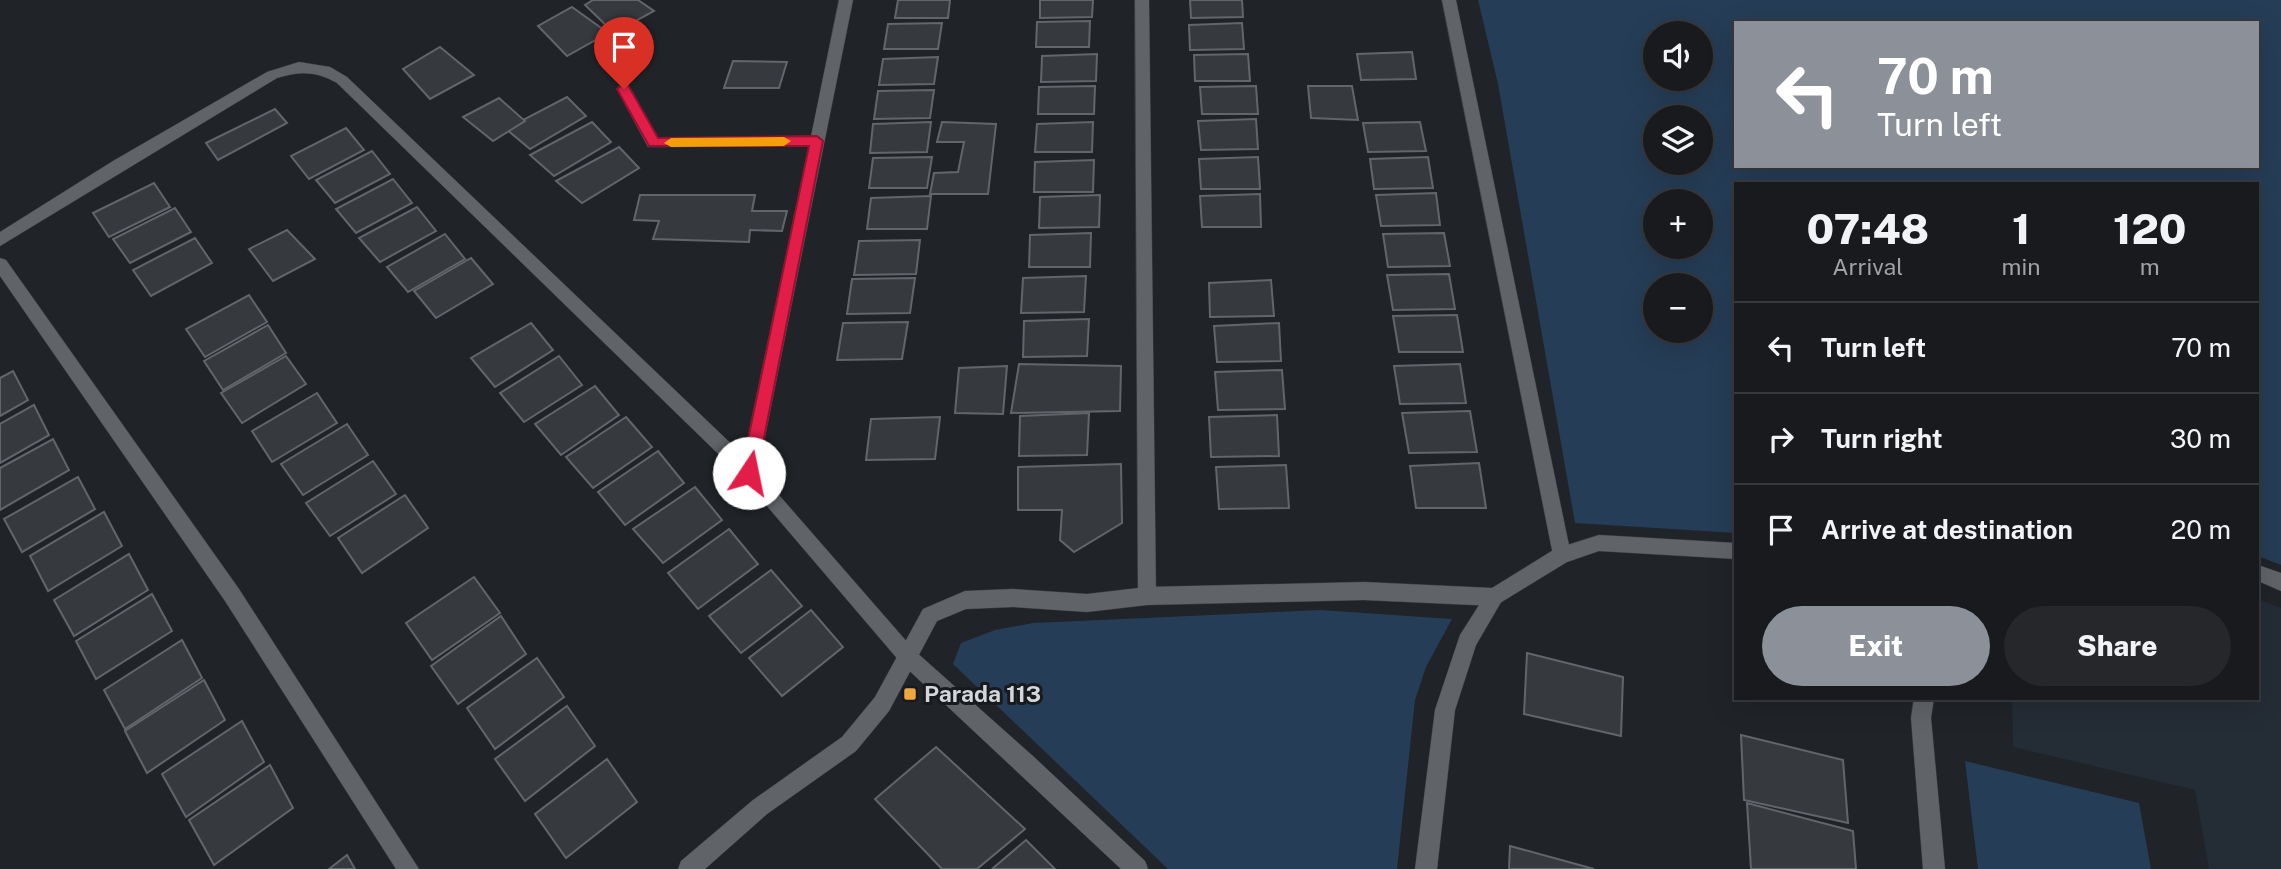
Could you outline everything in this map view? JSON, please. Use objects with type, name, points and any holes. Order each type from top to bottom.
[{"type":"street","points":[[749,473],[846,0]]},
{"type":"street","points":[[1142,0],[1147,596]]},
{"type":"street","points":[[1449,0],[1562,555]]},
{"type":"street","points":[[0,240],[242,91],[299,67],[325,70],[342,80],[749,473],[908,657],[1027,764],[1137,869]]},
{"type":"street","points":[[624,89],[653,143],[817,141]]},
{"type":"street","points":[[0,264],[232,595],[408,869]]},
{"type":"street","points":[[1426,869],[1445,710],[1467,641],[1495,597],[1528,573],[1562,555],[1600,543],[1734,551]]},
{"type":"street","points":[[2259,573],[2281,582]]},
{"type":"street","points":[[689,869],[760,807],[849,744],[882,704],[930,615],[965,600],[1013,598],[1087,603],[1147,596],[1364,591],[1495,597]]},
{"type":"street","points":[[1924,700],[1921,718],[1934,869]]},
{"type":"shaded area","points":[[1478,0],[2281,0],[2281,565],[2259,556],[2259,182],[1734,182],[1734,533],[1575,523],[1498,84]]},
{"type":"shaded area","points":[[2259,600],[2281,608],[2281,869],[2209,869],[2195,790],[2013,747],[2012,700],[2259,700]]},
{"type":"shaded area","points":[[1320,610],[1452,619],[1426,667],[1415,700],[1397,869],[1168,869],[953,664],[961,643],[995,630],[1033,623]]},
{"type":"shaded area","points":[[1965,761],[2139,803],[2151,869],[1978,869]]},
{"type":"building","points":[[593,0],[638,0],[654,11],[614,33],[585,5]]},
{"type":"building","points":[[898,0],[950,0],[948,18],[895,18]]},
{"type":"building","points":[[1040,0],[1093,0],[1092,17],[1040,18]]},
{"type":"building","points":[[1190,0],[1242,0],[1243,17],[1191,18]]},
{"type":"building","points":[[572,7],[608,33],[567,56],[538,26]]},
{"type":"building","points":[[1090,21],[1089,47],[1036,47],[1037,22]]},
{"type":"building","points":[[942,23],[938,49],[884,49],[888,24]]},
{"type":"building","points":[[1242,23],[1244,49],[1190,50],[1189,25]]},
{"type":"building","points":[[440,47],[474,75],[430,99],[403,69]]},
{"type":"building","points":[[1412,52],[1416,79],[1361,80],[1357,54]]},
{"type":"building","points":[[1097,54],[1096,81],[1041,82],[1042,56]]},
{"type":"building","points":[[1248,54],[1250,81],[1195,81],[1194,55]]},
{"type":"building","points":[[938,57],[934,84],[879,85],[883,59]]},
{"type":"building","points":[[733,61],[787,62],[779,88],[724,88]]},
{"type":"building","points":[[1095,86],[1094,114],[1038,114],[1039,87]]},
{"type":"building","points":[[1256,86],[1258,114],[1202,114],[1200,87]]},
{"type":"building","points":[[1308,86],[1352,86],[1358,120],[1311,118]]},
{"type":"building","points":[[934,90],[930,118],[874,119],[878,91]]},
{"type":"building","points":[[567,97],[586,116],[530,149],[506,129]]},
{"type":"building","points":[[499,98],[525,121],[493,141],[463,117]]},
{"type":"building","points":[[275,109],[287,123],[218,160],[206,143]]},
{"type":"building","points":[[1256,119],[1258,149],[1201,150],[1198,121]]},
{"type":"building","points":[[592,122],[611,142],[554,176],[530,155]]},
{"type":"building","points":[[931,122],[927,152],[870,153],[873,124]]},
{"type":"building","points":[[942,122],[996,124],[988,194],[930,194],[934,173],[958,172],[964,142],[937,142]]},
{"type":"building","points":[[1093,122],[1092,152],[1035,152],[1037,124]]},
{"type":"building","points":[[1420,122],[1426,151],[1368,152],[1363,123]]},
{"type":"building","points":[[346,128],[364,150],[309,179],[291,156]]},
{"type":"building","points":[[619,147],[639,168],[582,203],[556,181]]},
{"type":"building","points":[[372,151],[390,174],[335,203],[316,180]]},
{"type":"building","points":[[932,157],[927,188],[869,188],[873,158]]},
{"type":"building","points":[[1258,157],[1260,189],[1201,189],[1199,159]]},
{"type":"building","points":[[1428,157],[1433,188],[1374,189],[1370,159]]},
{"type":"building","points":[[1094,160],[1093,192],[1034,192],[1035,162]]},
{"type":"building","points":[[393,179],[412,203],[356,233],[336,209]]},
{"type":"building","points":[[154,183],[170,207],[109,237],[93,213]]},
{"type":"building","points":[[1436,193],[1440,225],[1381,226],[1376,195]]},
{"type":"building","points":[[1260,194],[1261,227],[1202,227],[1200,196]]},
{"type":"building","points":[[640,195],[755,195],[752,211],[787,211],[782,231],[750,230],[749,242],[653,239],[659,221],[634,220]]},
{"type":"building","points":[[1100,195],[1099,227],[1039,228],[1040,197]]},
{"type":"building","points":[[931,196],[927,229],[867,229],[871,198]]},
{"type":"building","points":[[417,207],[436,231],[380,262],[359,238]]},
{"type":"building","points":[[175,208],[191,232],[130,263],[113,239]]},
{"type":"building","points":[[287,230],[315,259],[273,281],[249,249]]},
{"type":"building","points":[[1091,233],[1090,267],[1029,267],[1030,235]]},
{"type":"building","points":[[1444,233],[1450,266],[1388,267],[1383,234]]},
{"type":"building","points":[[445,234],[465,259],[408,292],[387,267]]},
{"type":"building","points":[[195,238],[212,263],[151,296],[133,270]]},
{"type":"building","points":[[920,240],[916,274],[854,275],[859,241]]},
{"type":"building","points":[[471,258],[493,284],[436,318],[414,291]]},
{"type":"building","points":[[1449,274],[1455,309],[1393,310],[1387,275]]},
{"type":"building","points":[[1086,276],[1084,312],[1021,313],[1023,278]]},
{"type":"building","points":[[915,278],[910,313],[847,314],[852,279]]},
{"type":"building","points":[[1271,280],[1274,316],[1210,317],[1209,283]]},
{"type":"building","points":[[249,295],[267,322],[205,357],[186,329]]},
{"type":"building","points":[[1457,315],[1463,352],[1399,352],[1393,316]]},
{"type":"building","points":[[1089,319],[1087,356],[1023,357],[1024,321]]},
{"type":"building","points":[[908,322],[902,359],[837,360],[843,323]]},
{"type":"building","points":[[531,323],[553,350],[495,387],[471,358]]},
{"type":"building","points":[[1279,323],[1281,361],[1217,362],[1214,326]]},
{"type":"building","points":[[268,325],[286,353],[223,390],[204,361]]},
{"type":"building","points":[[286,356],[306,384],[242,423],[221,393]]},
{"type":"building","points":[[559,356],[582,385],[524,422],[500,393]]},
{"type":"building","points":[[1019,364],[1121,366],[1120,411],[1011,413]]},
{"type":"building","points":[[1460,364],[1466,403],[1400,404],[1394,366]]},
{"type":"building","points":[[1007,366],[1003,414],[955,413],[959,368]]},
{"type":"building","points":[[1282,370],[1285,409],[1218,410],[1215,372]]},
{"type":"building","points":[[13,371],[28,400],[0,416],[0,378]]},
{"type":"building","points":[[595,386],[619,415],[561,455],[535,424]]},
{"type":"building","points":[[317,393],[337,423],[272,462],[252,431]]},
{"type":"building","points":[[34,405],[49,435],[0,463],[0,424]]},
{"type":"building","points":[[1470,411],[1477,452],[1409,453],[1402,413]]},
{"type":"building","points":[[1089,413],[1087,455],[1019,456],[1020,416]]},
{"type":"building","points":[[1277,415],[1279,456],[1211,457],[1209,417]]},
{"type":"building","points":[[626,417],[652,447],[593,488],[566,457]]},
{"type":"building","points":[[940,417],[935,459],[866,460],[871,419]]},
{"type":"building","points":[[347,424],[368,455],[303,495],[281,464]]},
{"type":"building","points":[[53,439],[69,470],[0,510],[0,468]]},
{"type":"building","points":[[658,451],[684,483],[625,525],[598,492]]},
{"type":"building","points":[[373,461],[396,494],[330,536],[306,503]]},
{"type":"building","points":[[1479,463],[1486,508],[1416,508],[1410,466]]},
{"type":"building","points":[[1121,464],[1122,523],[1074,552],[1060,540],[1062,510],[1018,510],[1018,467]]},
{"type":"building","points":[[1286,465],[1289,508],[1219,509],[1216,467]]},
{"type":"building","points":[[78,477],[95,509],[22,552],[4,519]]},
{"type":"building","points":[[695,487],[722,520],[663,563],[633,529]]},
{"type":"building","points":[[405,495],[428,528],[362,573],[338,538]]},
{"type":"building","points":[[104,512],[122,546],[48,591],[30,556]]},
{"type":"building","points":[[729,529],[758,564],[698,609],[668,573]]},
{"type":"building","points":[[129,554],[148,590],[74,636],[54,600]]},
{"type":"building","points":[[771,570],[802,606],[741,653],[709,616]]},
{"type":"building","points":[[474,577],[500,613],[432,660],[406,623]]},
{"type":"building","points":[[152,594],[172,631],[96,679],[76,641]]},
{"type":"building","points":[[811,610],[843,647],[782,696],[749,658]]},
{"type":"building","points":[[501,616],[526,654],[458,704],[431,666]]},
{"type":"building","points":[[182,640],[202,678],[125,729],[104,690]]},
{"type":"building","points":[[1527,653],[1623,677],[1621,736],[1524,714]]},
{"type":"building","points":[[537,658],[564,697],[495,749],[467,708]]},
{"type":"building","points":[[204,680],[225,720],[147,773],[125,731]]},
{"type":"building","points":[[567,706],[595,746],[525,801],[495,759]]},
{"type":"building","points":[[242,721],[264,762],[186,817],[162,774]]},
{"type":"building","points":[[1741,735],[1843,760],[1848,823],[1744,800]]},
{"type":"building","points":[[936,747],[1025,829],[977,869],[942,869],[875,799]]},
{"type":"building","points":[[607,759],[637,802],[566,858],[535,814]]},
{"type":"building","points":[[270,765],[293,808],[214,865],[189,820]]},
{"type":"building","points":[[1747,803],[1853,831],[1856,869],[1751,869]]},
{"type":"building","points":[[1026,840],[1055,869],[992,869]]},
{"type":"building","points":[[1510,846],[1594,869],[1509,869]]},
{"type":"building","points":[[347,855],[355,869],[329,869]]},
{"type":"slow traffic","points":[[671,143],[784,141]]},
{"type":"place","name":"Parada 113","points":[[910,694]]},
{"type":"route","points":[[624,89],[653,143],[817,141],[749,473]]}]
